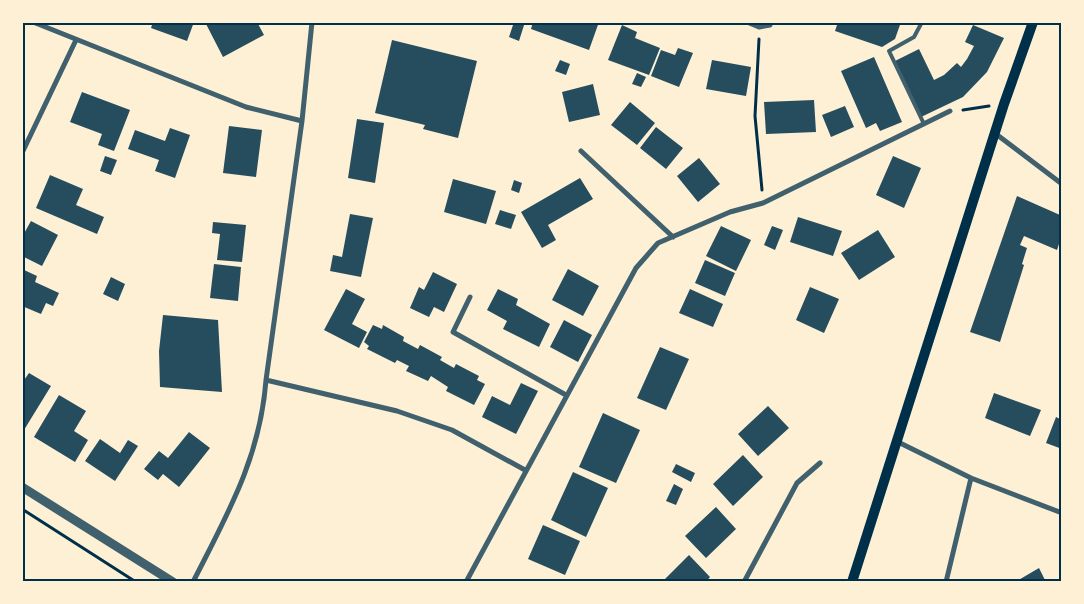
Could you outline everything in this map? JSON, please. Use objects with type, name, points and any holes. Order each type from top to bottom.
[{"type":"main road","points":[[852,582],[1004,104],[1033,22]]},
{"type":"street","points":[[33,22],[246,106],[302,121]]},
{"type":"street","points":[[194,582],[243,482],[256,446],[264,413],[266,380],[302,121],[312,22]]},
{"type":"street","points":[[748,22],[759,27],[770,25]]},
{"type":"street","points":[[22,153],[76,40]]},
{"type":"street","points":[[466,582],[636,268],[658,243],[730,212],[763,203],[950,111]]},
{"type":"street","points":[[996,134],[1062,184]]},
{"type":"street","points":[[581,151],[673,237]]},
{"type":"street","points":[[470,297],[453,332],[566,395]]},
{"type":"street","points":[[266,380],[397,411],[452,430],[525,470]]},
{"type":"street","points":[[896,441],[972,478],[1062,513]]},
{"type":"street","points":[[744,582],[797,483],[820,463]]},
{"type":"street","points":[[946,582],[972,478]]},
{"type":"street","points":[[22,487],[173,582]]},
{"type":"lane","points":[[922,22],[914,37],[889,51],[924,124]]},
{"type":"path","points":[[759,27],[755,116],[763,203]]},
{"type":"path","points":[[950,111],[1004,104]]},
{"type":"path","points":[[22,510],[136,582]]},
{"type":"building","points":[[153,22],[194,22],[187,41],[151,28]]},
{"type":"building","points":[[205,22],[257,22],[264,35],[223,57]]},
{"type":"building","points":[[514,22],[525,22],[519,41],[509,37]]},
{"type":"building","points":[[533,22],[599,22],[589,50],[531,29]]},
{"type":"building","points":[[838,22],[901,22],[895,39],[882,47],[835,31]]},
{"type":"building","points":[[622,25],[637,32],[635,38],[660,48],[649,75],[608,60]]},
{"type":"building","points":[[973,25],[1004,38],[987,72],[963,97],[921,117],[895,61],[919,49],[934,80],[944,75],[957,63],[961,67],[967,59],[974,46],[965,42]]},
{"type":"building","points":[[392,40],[477,61],[458,138],[423,129],[425,125],[375,113]]},
{"type":"building","points":[[678,48],[693,53],[679,87],[651,76],[661,50],[675,55]]},
{"type":"building","points":[[874,57],[902,122],[880,131],[876,123],[866,128],[841,71]]},
{"type":"building","points":[[560,60],[570,64],[566,75],[555,71]]},
{"type":"building","points":[[712,60],[751,67],[746,96],[706,89]]},
{"type":"building","points":[[637,73],[646,77],[641,87],[632,84]]},
{"type":"building","points":[[593,84],[600,115],[569,122],[562,92]]},
{"type":"building","points":[[82,92],[130,110],[114,151],[98,145],[102,134],[70,122]]},
{"type":"building","points":[[814,100],[816,132],[766,134],[764,102]]},
{"type":"building","points":[[630,102],[655,123],[637,145],[611,125]]},
{"type":"building","points":[[845,106],[854,127],[831,137],[822,115]]},
{"type":"building","points":[[357,119],[384,123],[375,183],[348,178]]},
{"type":"building","points":[[229,126],[262,130],[256,177],[223,173]]},
{"type":"building","points":[[656,127],[683,148],[666,169],[640,148]]},
{"type":"building","points":[[170,128],[190,135],[175,178],[155,171],[159,160],[128,149],[135,130],[165,141]]},
{"type":"building","points":[[105,156],[117,160],[111,175],[100,171]]},
{"type":"building","points":[[893,156],[921,168],[904,208],[876,195]]},
{"type":"building","points":[[699,158],[720,184],[698,202],[677,176]]},
{"type":"building","points":[[50,175],[83,189],[76,205],[104,217],[97,234],[36,208]]},
{"type":"building","points":[[580,178],[593,199],[548,225],[556,240],[542,248],[521,212]]},
{"type":"building","points":[[453,179],[496,191],[486,224],[444,212]]},
{"type":"building","points":[[514,180],[522,183],[519,193],[511,190]]},
{"type":"building","points":[[1017,196],[1060,215],[1062,245],[1059,244],[1057,250],[1024,236],[1020,245],[1027,248],[1022,264],[1024,265],[1000,342],[970,332]]},
{"type":"building","points":[[500,210],[516,215],[511,229],[495,224]]},
{"type":"building","points":[[350,214],[373,218],[361,277],[330,271],[333,255],[342,257]]},
{"type":"building","points":[[798,217],[842,231],[833,256],[790,242]]},
{"type":"building","points":[[31,221],[58,235],[42,266],[22,256],[22,237]]},
{"type":"building","points":[[213,222],[246,225],[242,262],[217,260],[220,234],[212,233]]},
{"type":"building","points":[[721,226],[751,240],[736,271],[706,256]]},
{"type":"building","points":[[772,226],[783,230],[775,250],[764,245]]},
{"type":"building","points":[[878,230],[895,257],[859,280],[841,253]]},
{"type":"building","points":[[705,260],[735,273],[725,296],[695,283]]},
{"type":"building","points":[[214,264],[241,267],[238,301],[210,298]]},
{"type":"building","points":[[22,269],[37,276],[35,282],[59,293],[53,306],[46,303],[41,314],[22,306]]},
{"type":"building","points":[[568,269],[599,286],[583,316],[552,300]]},
{"type":"building","points":[[433,272],[457,284],[444,312],[434,307],[429,317],[410,308],[419,287],[424,290]]},
{"type":"building","points":[[111,277],[125,284],[118,301],[103,294]]},
{"type":"building","points":[[810,287],[839,299],[824,333],[796,320]]},
{"type":"building","points":[[346,289],[365,299],[352,324],[367,332],[359,348],[324,330]]},
{"type":"building","points":[[498,289],[518,299],[516,305],[550,324],[539,347],[503,329],[507,321],[487,310]]},
{"type":"building","points":[[690,289],[723,304],[713,327],[679,313]]},
{"type":"building","points":[[163,315],[218,320],[222,392],[160,387],[159,351]]},
{"type":"building","points":[[564,320],[592,335],[578,362],[550,347]]},
{"type":"building","points":[[373,325],[382,329],[383,325],[404,337],[403,341],[418,349],[420,345],[442,357],[440,360],[454,368],[456,364],[479,376],[477,380],[485,384],[474,405],[446,391],[448,387],[431,376],[428,381],[406,371],[409,366],[397,360],[395,363],[367,349],[369,346],[364,342]]},
{"type":"building","points":[[660,347],[689,359],[666,410],[637,398]]},
{"type":"building","points":[[29,373],[51,386],[24,430],[22,383]]},
{"type":"building","points":[[521,383],[538,391],[516,434],[482,417],[492,396],[510,405]]},
{"type":"building","points":[[994,393],[1041,410],[1030,436],[985,418]]},
{"type":"building","points":[[59,395],[86,411],[74,431],[88,440],[75,462],[34,437]]},
{"type":"building","points":[[768,406],[789,428],[758,456],[738,434]]},
{"type":"building","points":[[603,413],[640,430],[616,483],[579,467]]},
{"type":"building","points":[[1056,417],[1062,420],[1062,449],[1046,443]]},
{"type":"building","points":[[189,432],[210,448],[179,487],[163,474],[158,480],[144,469],[159,451],[168,458]]},
{"type":"building","points":[[100,439],[120,453],[128,440],[138,446],[115,481],[85,461]]},
{"type":"building","points":[[743,455],[763,477],[733,506],[713,484]]},
{"type":"building","points":[[676,464],[695,473],[691,482],[672,472]]},
{"type":"building","points":[[573,472],[608,488],[586,537],[551,520]]},
{"type":"building","points":[[674,484],[683,489],[676,505],[666,501]]},
{"type":"building","points":[[716,507],[736,529],[706,558],[685,536]]},
{"type":"building","points":[[543,525],[580,541],[565,575],[528,559]]},
{"type":"building","points":[[689,555],[710,577],[706,582],[662,582]]},
{"type":"building","points":[[1039,568],[1046,582],[1015,582]]}]
